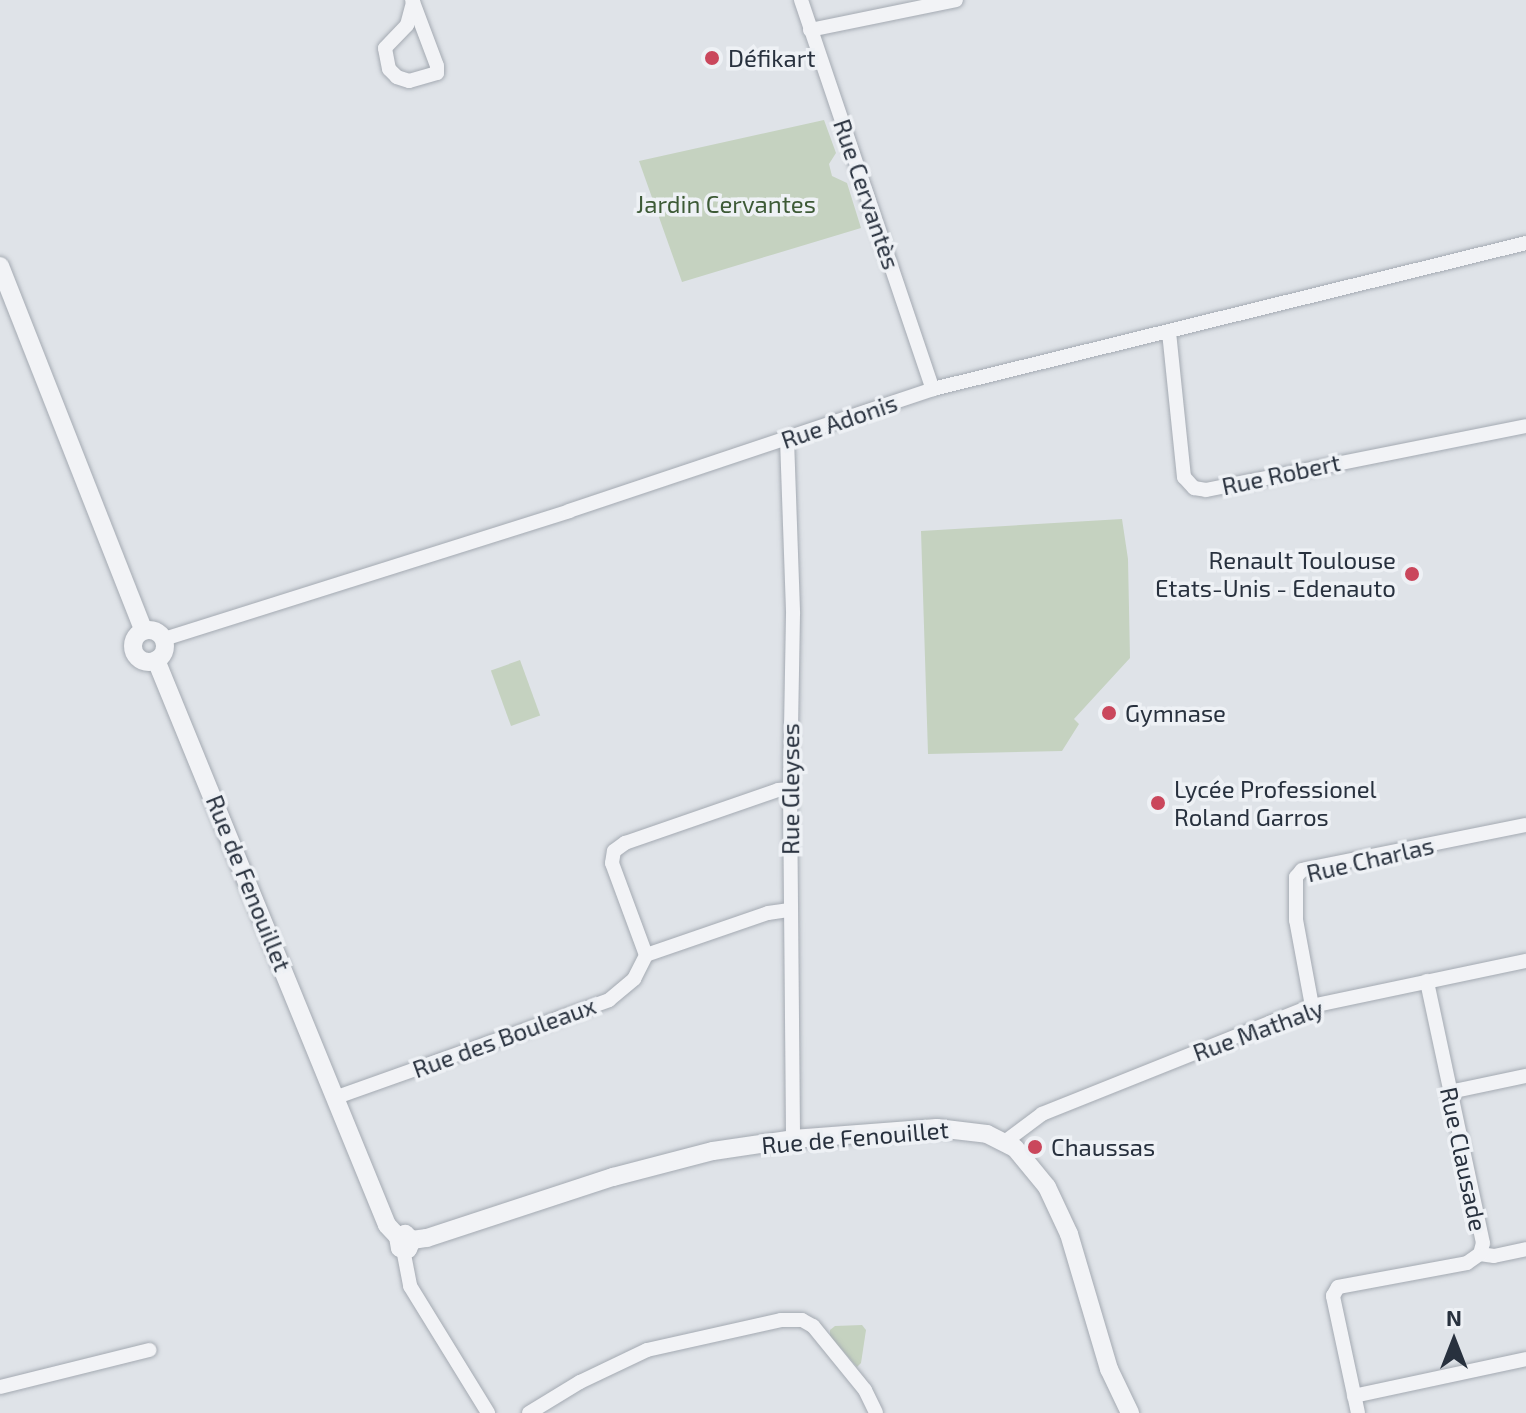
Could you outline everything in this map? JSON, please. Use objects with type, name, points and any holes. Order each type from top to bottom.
[{"type":"street","name":"Rue Cervantès","points":[[801,0],[933,389]]},
{"type":"street","points":[[810,30],[956,0]]},
{"type":"street","points":[[413,1],[437,73],[409,81],[397,77],[389,69],[385,48],[407,25],[413,1]]},
{"type":"street","name":"Rue Adonis","points":[[164,639],[787,439],[933,389],[1526,243]]},
{"type":"street","points":[[0,266],[144,631]]},
{"type":"street","name":"Rue Robert","points":[[1169,332],[1184,477],[1194,488],[1206,490],[1526,426]]},
{"type":"street","name":"Rue Gleyses","points":[[787,439],[793,614],[790,789],[793,1139]]},
{"type":"street","points":[[144,631],[156,631],[164,639],[164,652],[156,660],[142,660],[136,653],[134,641],[144,631]]},
{"type":"street","name":"Rue de Fenouillet","points":[[156,660],[387,1225],[404,1242],[447,1232],[669,1160],[793,1139],[937,1128],[963,1129],[1006,1141]]},
{"type":"street","points":[[790,789],[778,790],[625,843],[614,851],[612,863],[646,955],[768,913],[790,910]]},
{"type":"street","name":"Rue Charlas","points":[[1312,1006],[1296,920],[1296,877],[1302,870],[1526,825]]},
{"type":"street","name":"Rue des Bouleaux","points":[[337,1097],[609,1000],[634,979],[646,955]]},
{"type":"street","name":"Rue Mathaly","points":[[1006,1141],[1042,1114],[1312,1006],[1526,961]]},
{"type":"street","name":"Rue Clausade","points":[[1358,1413],[1333,1296],[1338,1287],[1467,1263],[1480,1254],[1483,1243],[1427,981]]},
{"type":"street","points":[[1450,1092],[1526,1076]]},
{"type":"street","points":[[1006,1141],[1047,1187],[1059,1213],[1109,1369],[1130,1413]]},
{"type":"street","points":[[404,1242],[410,1286],[488,1413]]},
{"type":"street","points":[[1480,1254],[1494,1256],[1526,1249]]},
{"type":"street","points":[[529,1413],[580,1382],[647,1350],[736,1327],[792,1320],[813,1326],[865,1390],[876,1413]]},
{"type":"street","points":[[0,1387],[149,1350]]},
{"type":"street","points":[[1354,1396],[1526,1359]]},
{"type":"green space","name":"Jardin Cervantes","points":[[824,120],[836,153],[829,164],[832,176],[847,183],[861,228],[682,282],[639,161]]},
{"type":"green space","points":[[1122,519],[1128,559],[1130,658],[1074,719],[1079,724],[1062,751],[928,754],[921,531]]},
{"type":"green space","points":[[520,660],[540,715],[511,726],[491,671]]},
{"type":"green space","points":[[862,1325],[866,1330],[861,1363],[857,1367],[830,1336],[830,1330],[835,1326]]},
{"type":"place","name":"Défikart","points":[[712,58]]},
{"type":"place","name":"Renault Toulouse Etats-Unis - Edenauto","points":[[1412,574]]},
{"type":"place","name":"Gymnase","points":[[1109,713]]},
{"type":"place","name":"Lycée Professionel Roland Garros","points":[[1158,803]]},
{"type":"place","name":"Chaussas","points":[[1035,1147]]}]
